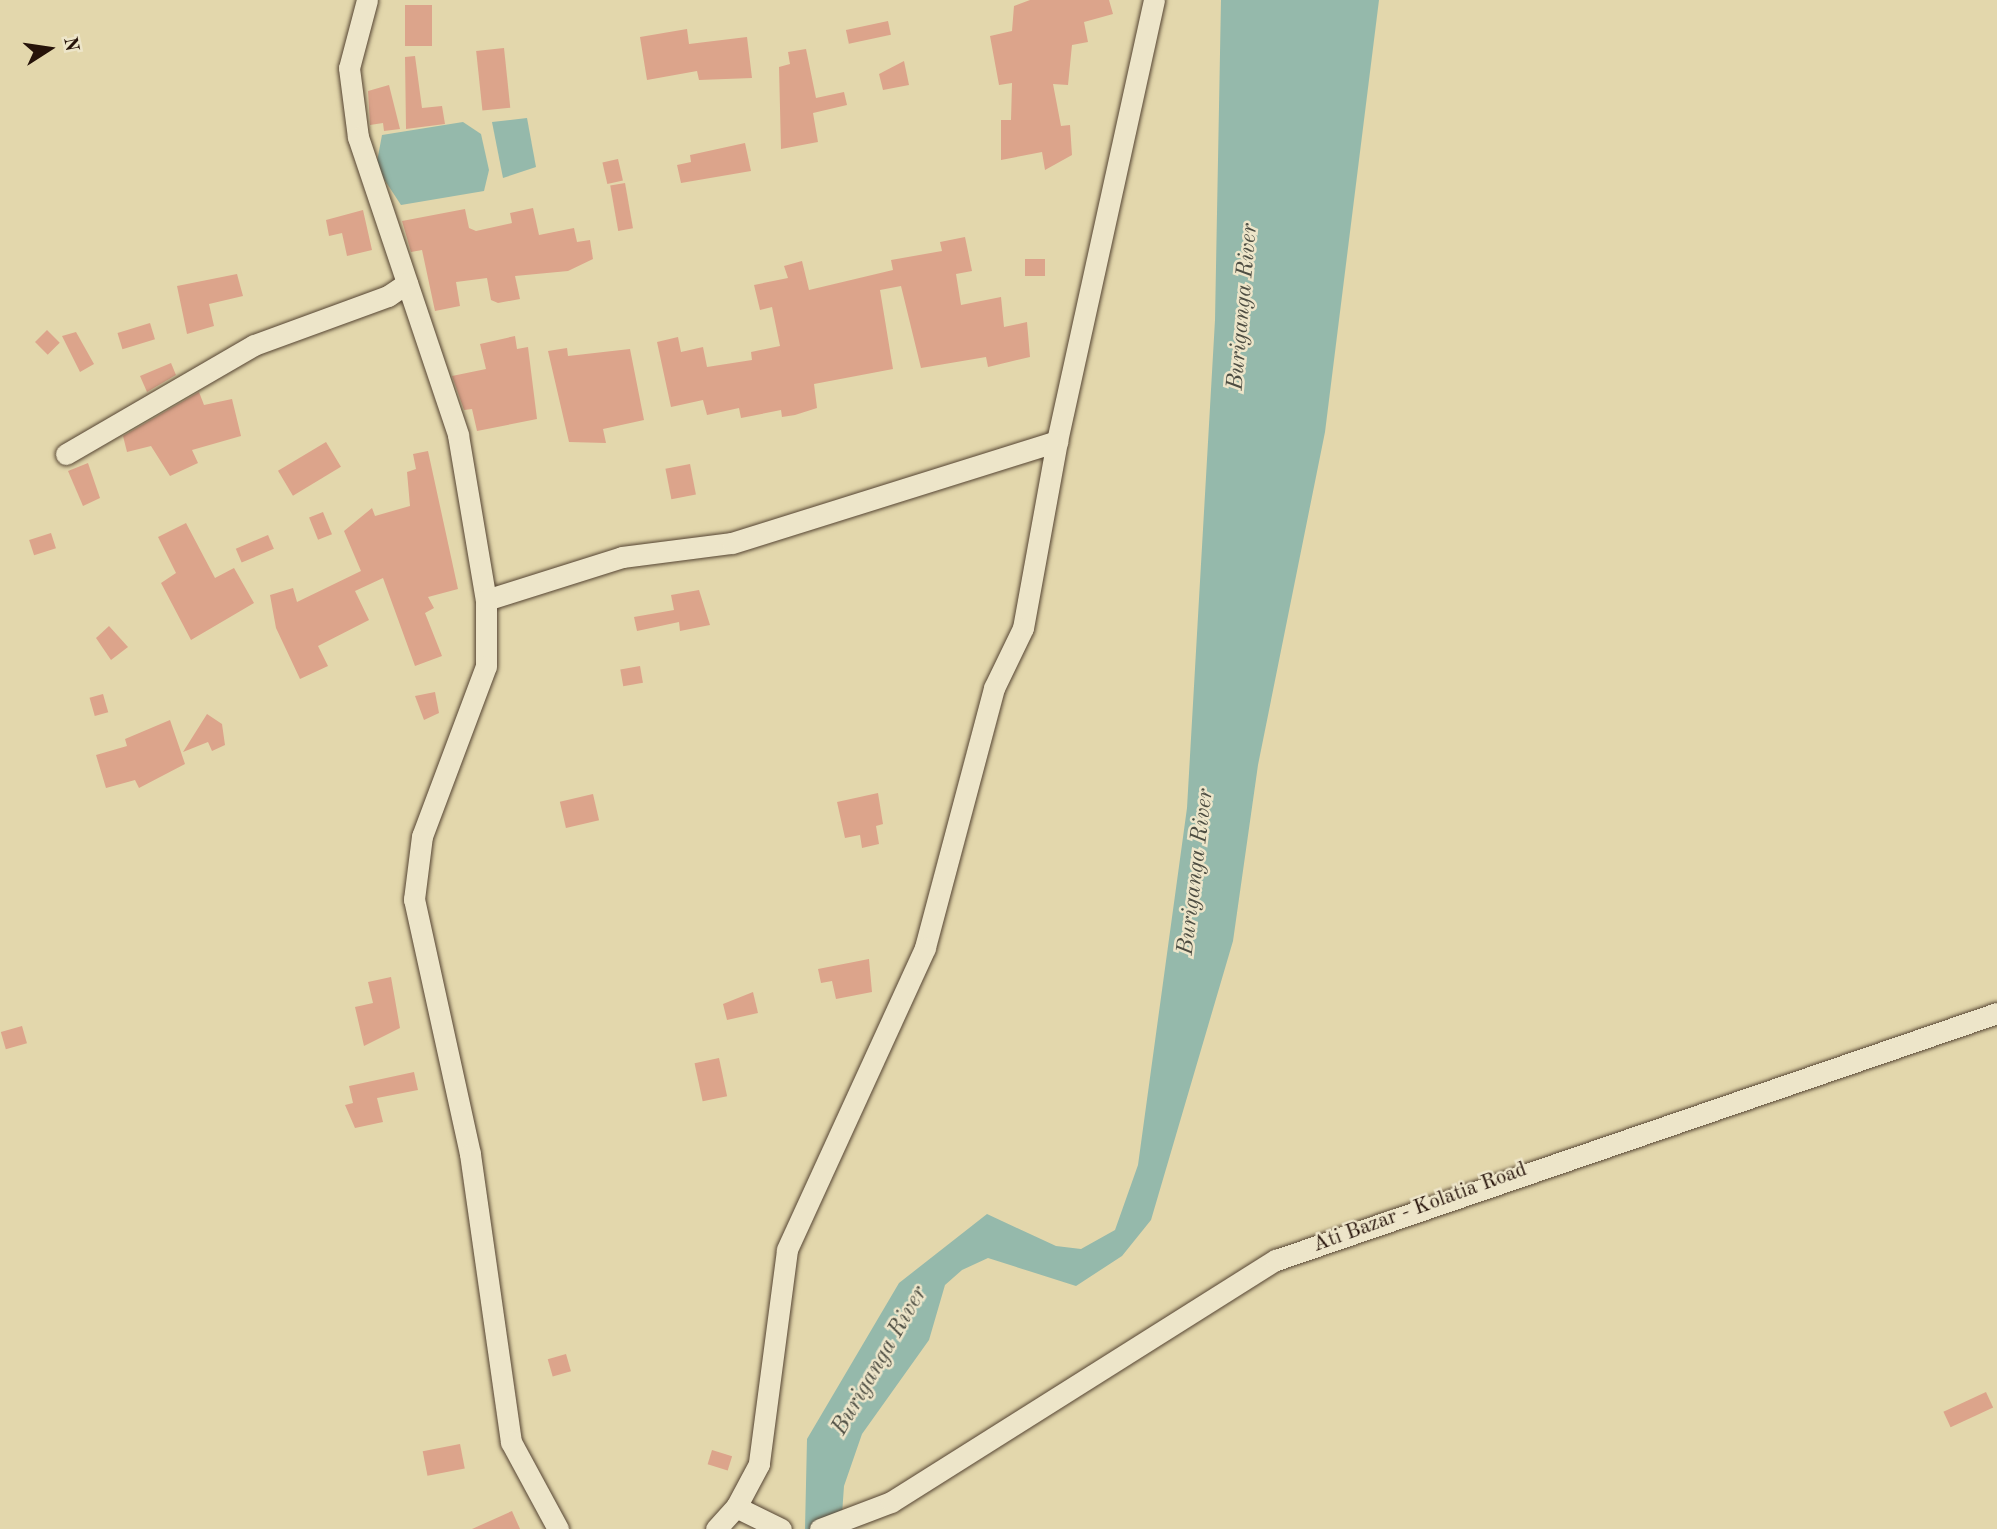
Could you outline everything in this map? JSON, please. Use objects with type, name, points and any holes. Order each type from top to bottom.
[{"type":"street","points":[[367,0],[349,68],[358,137],[458,435],[486,600],[486,666],[422,836],[414,899],[470,1154],[511,1442],[558,1529]]},
{"type":"street","points":[[716,1529],[736,1507],[759,1464],[787,1250],[925,948],[994,688],[1023,628],[1057,441],[1154,0]]},
{"type":"street","points":[[66,454],[254,345],[388,296],[407,283]]},
{"type":"street","points":[[486,600],[622,557],[732,542],[1057,441]]},
{"type":"street","name":"Ati Bazar - Kolatia Road","points":[[820,1529],[891,1502],[1276,1259],[1997,1013]]},
{"type":"street","points":[[736,1507],[781,1529]]},
{"type":"water","name":"Buriganga River","points":[[1221,0],[1379,0],[1325,432],[1258,765],[1233,941],[1151,1220],[1122,1256],[1076,1286],[988,1258],[962,1270],[945,1285],[929,1340],[862,1434],[844,1486],[841,1529],[805,1529],[807,1439],[899,1283],[987,1214],[1056,1246],[1081,1249],[1115,1230],[1138,1165],[1187,808],[1215,320]]},
{"type":"water","points":[[527,118],[536,167],[503,178],[492,122]]},
{"type":"water","points":[[463,122],[481,134],[489,170],[484,191],[401,205],[376,167],[382,135]]},
{"type":"building","points":[[1030,0],[1109,0],[1113,14],[1084,22],[1088,42],[1072,45],[1068,85],[1053,84],[1061,126],[1070,125],[1072,155],[1045,170],[1042,152],[1001,160],[1001,120],[1011,120],[1012,83],[999,85],[990,36],[1012,31],[1014,6]]},
{"type":"building","points":[[405,5],[432,5],[432,46],[405,46]]},
{"type":"building","points":[[888,21],[891,35],[849,44],[846,30]]},
{"type":"building","points":[[687,29],[689,44],[747,37],[752,78],[699,80],[697,71],[647,80],[640,37]]},
{"type":"building","points":[[504,48],[510,108],[482,111],[476,51]]},
{"type":"building","points":[[806,49],[816,98],[844,92],[847,105],[813,113],[818,142],[781,149],[779,67],[790,64],[788,52]]},
{"type":"building","points":[[415,56],[422,108],[442,106],[445,124],[406,129],[405,57]]},
{"type":"building","points":[[904,61],[909,85],[883,90],[879,74]]},
{"type":"building","points":[[389,85],[400,129],[384,131],[383,123],[370,125],[368,91]]},
{"type":"building","points":[[745,143],[751,171],[681,183],[677,165],[691,162],[690,155]]},
{"type":"building","points":[[618,159],[623,180],[607,184],[602,163]]},
{"type":"building","points":[[625,183],[633,228],[618,231],[610,186]]},
{"type":"building","points":[[533,208],[539,235],[574,228],[577,242],[590,240],[593,259],[568,271],[515,276],[520,299],[498,303],[491,300],[487,278],[456,282],[460,306],[435,311],[422,250],[411,252],[402,221],[465,209],[469,228],[476,231],[512,223],[510,213]]},
{"type":"building","points":[[363,210],[372,250],[347,256],[342,233],[329,236],[326,220]]},
{"type":"building","points":[[965,237],[972,271],[956,274],[961,305],[1001,297],[1004,327],[1027,322],[1030,357],[988,367],[986,357],[921,368],[901,286],[880,290],[893,369],[814,384],[817,408],[795,415],[782,417],[781,410],[741,418],[739,408],[707,415],[703,400],[671,407],[657,342],[678,337],[681,352],[703,347],[707,367],[752,360],[751,352],[780,346],[772,307],[760,310],[754,285],[788,278],[784,266],[802,261],[809,290],[893,270],[891,260],[942,251],[940,242]]},
{"type":"building","points":[[1025,259],[1045,259],[1045,276],[1025,276]]},
{"type":"building","points":[[237,274],[243,296],[209,304],[214,326],[187,334],[177,286]]},
{"type":"building","points":[[150,323],[155,339],[122,349],[117,333]]},
{"type":"building","points":[[47,330],[60,343],[48,355],[35,342]]},
{"type":"building","points":[[76,332],[94,364],[80,372],[62,336]]},
{"type":"building","points":[[515,336],[517,349],[528,347],[537,419],[477,431],[472,409],[464,410],[452,376],[486,369],[480,344]]},
{"type":"building","points":[[567,348],[568,356],[630,349],[644,420],[603,429],[606,443],[569,442],[548,351]]},
{"type":"building","points":[[171,363],[176,375],[147,392],[140,376]]},
{"type":"building","points":[[199,392],[204,405],[232,399],[241,436],[192,450],[198,463],[170,476],[151,446],[127,452],[123,436]]},
{"type":"building","points":[[326,442],[341,467],[293,496],[278,471]]},
{"type":"building","points":[[428,451],[458,589],[428,597],[434,608],[425,613],[442,656],[415,666],[383,578],[355,591],[369,620],[318,646],[328,666],[300,679],[276,628],[270,595],[293,588],[297,602],[361,571],[344,531],[372,508],[375,516],[410,506],[407,472],[416,469],[413,454]]},
{"type":"building","points":[[88,463],[100,498],[83,506],[68,471]]},
{"type":"building","points":[[690,464],[696,494],[671,499],[665,469]]},
{"type":"building","points":[[323,512],[332,534],[318,540],[309,518]]},
{"type":"building","points":[[186,523],[215,578],[234,568],[254,603],[191,640],[161,583],[176,573],[158,537]]},
{"type":"building","points":[[51,533],[56,548],[34,555],[29,540]]},
{"type":"building","points":[[268,535],[274,549],[242,562],[236,549]]},
{"type":"building","points":[[699,590],[710,625],[680,631],[679,622],[637,631],[634,617],[674,610],[671,595]]},
{"type":"building","points":[[109,626],[128,647],[111,660],[96,638]]},
{"type":"building","points":[[640,666],[643,683],[623,686],[620,669]]},
{"type":"building","points":[[435,692],[439,713],[424,720],[415,696]]},
{"type":"building","points":[[103,694],[108,712],[95,716],[90,698]]},
{"type":"building","points":[[207,714],[222,724],[225,745],[212,751],[208,742],[183,752]]},
{"type":"building","points":[[170,720],[185,764],[139,788],[135,780],[106,788],[96,755],[127,746],[125,739]]},
{"type":"building","points":[[878,793],[883,824],[876,826],[879,844],[862,848],[860,835],[845,838],[837,802]]},
{"type":"building","points":[[593,794],[599,820],[566,828],[560,802]]},
{"type":"building","points":[[869,959],[872,992],[836,999],[832,981],[821,983],[818,969]]},
{"type":"building","points":[[391,977],[400,1028],[364,1046],[355,1007],[373,1003],[368,982]]},
{"type":"building","points":[[753,992],[758,1013],[727,1020],[723,1004]]},
{"type":"building","points":[[22,1026],[27,1043],[6,1049],[1,1032]]},
{"type":"building","points":[[719,1058],[727,1096],[703,1101],[695,1063]]},
{"type":"building","points":[[414,1072],[418,1090],[377,1098],[383,1122],[355,1128],[345,1105],[353,1103],[349,1086]]},
{"type":"building","points":[[566,1354],[571,1371],[553,1377],[548,1359]]},
{"type":"building","points":[[1986,1392],[1993,1407],[1951,1427],[1943,1412]]},
{"type":"building","points":[[460,1444],[465,1469],[427,1476],[423,1451]]},
{"type":"building","points":[[712,1450],[732,1456],[728,1470],[708,1464]]},
{"type":"building","points":[[512,1511],[520,1529],[472,1529]]}]
